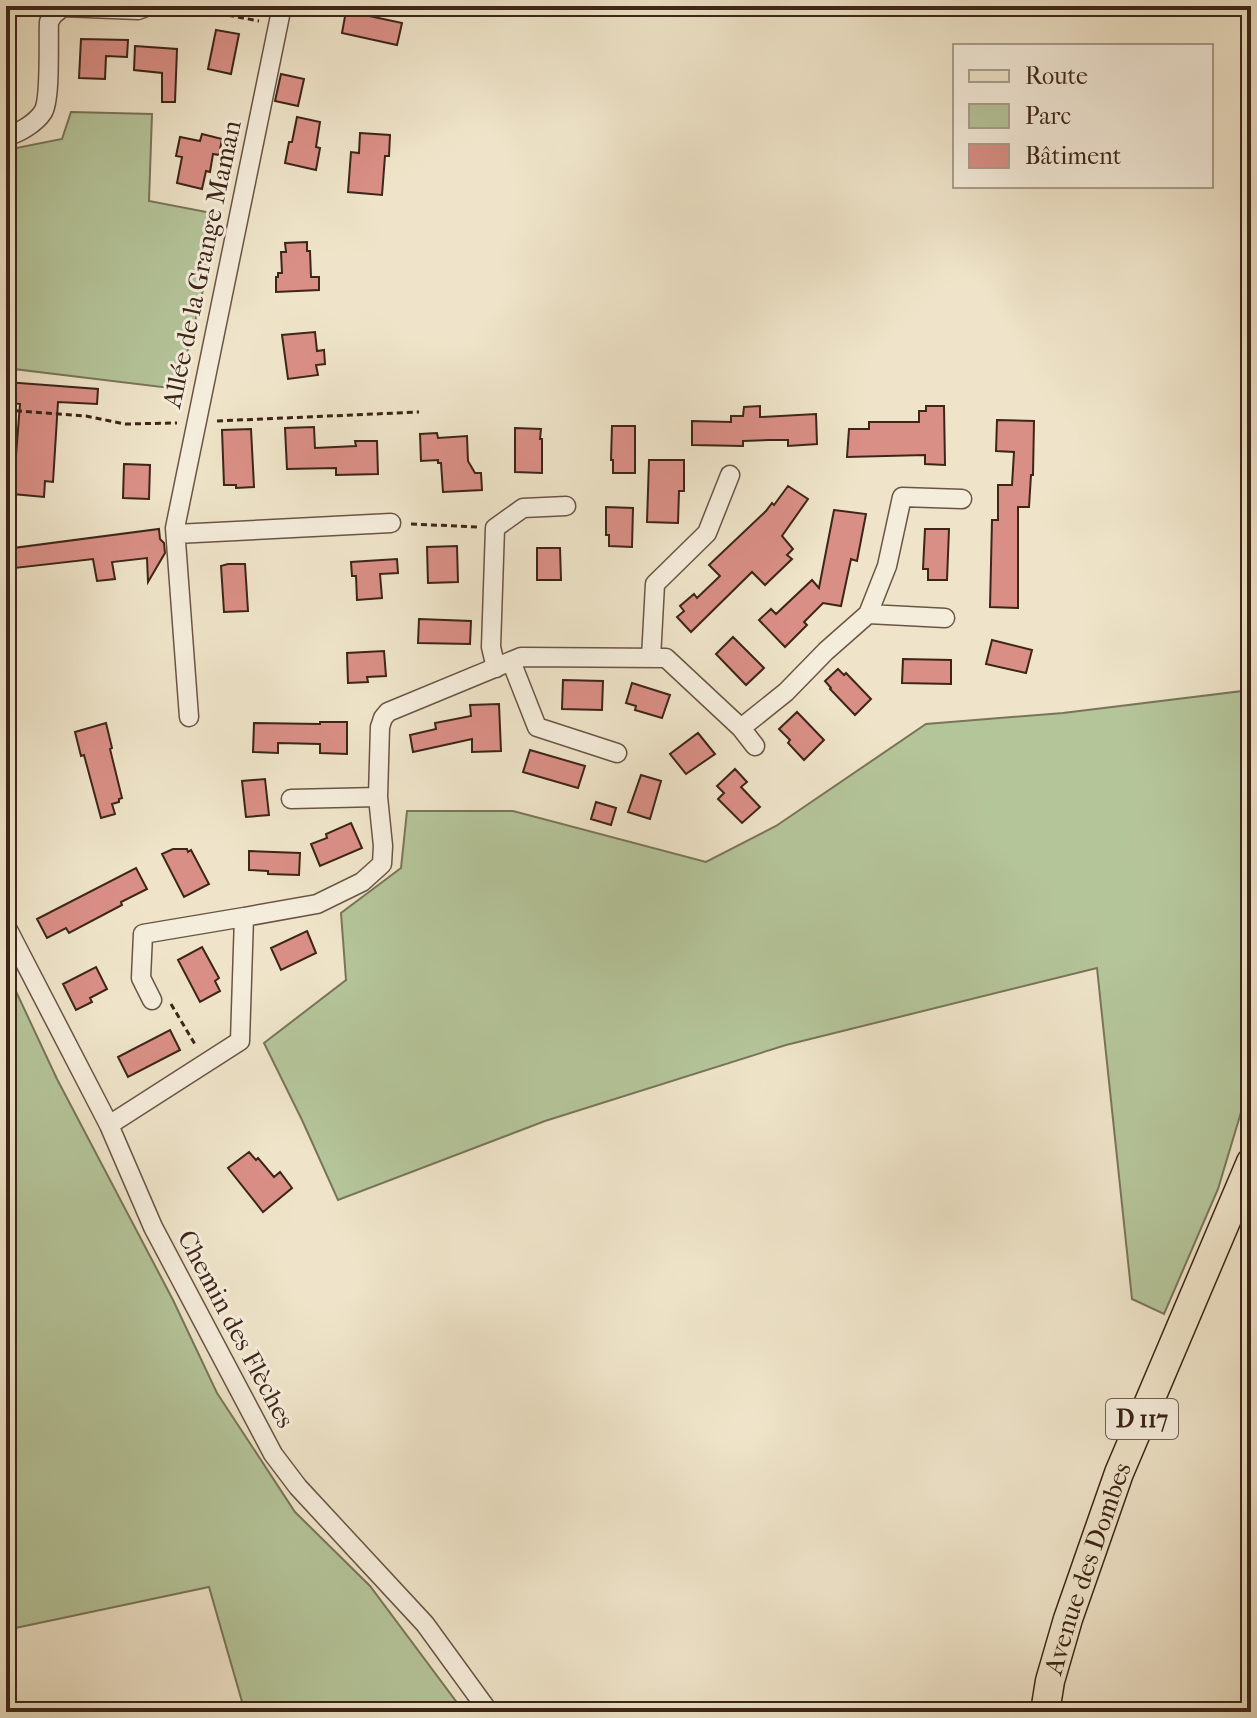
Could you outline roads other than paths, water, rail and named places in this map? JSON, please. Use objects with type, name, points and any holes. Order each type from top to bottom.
[{"type":"main road","name":"Avenue des Dombes","points":[[1045,1712],[1050,1681],[1068,1619],[1119,1473],[1251,1162]]},
{"type":"street","points":[[6,136],[30,125],[44,110],[49,22],[53,15],[63,7],[138,10],[149,6]]},
{"type":"street","name":"Allée de la Grange Maman","points":[[189,717],[175,528],[280,15]]},
{"type":"street","points":[[651,658],[655,584],[707,533],[730,475]]},
{"type":"street","points":[[741,728],[786,692],[868,614],[887,566],[902,497],[962,499]]},
{"type":"street","points":[[566,506],[523,508],[495,528],[491,647],[504,664],[537,727],[617,753]]},
{"type":"street","points":[[176,534],[391,523]]},
{"type":"street","points":[[868,614],[945,618]]},
{"type":"street","points":[[152,1000],[141,978],[143,934],[317,904],[362,882],[382,864],[378,797],[380,727],[388,712],[521,657],[666,658],[741,728],[755,746]]},
{"type":"street","points":[[291,799],[378,797]]},
{"type":"street","points":[[109,1125],[240,1041],[244,917]]},
{"type":"street","name":"Chemin des Flèches","points":[[6,926],[109,1125],[153,1227],[273,1454],[298,1487],[425,1624],[489,1712]]}]
